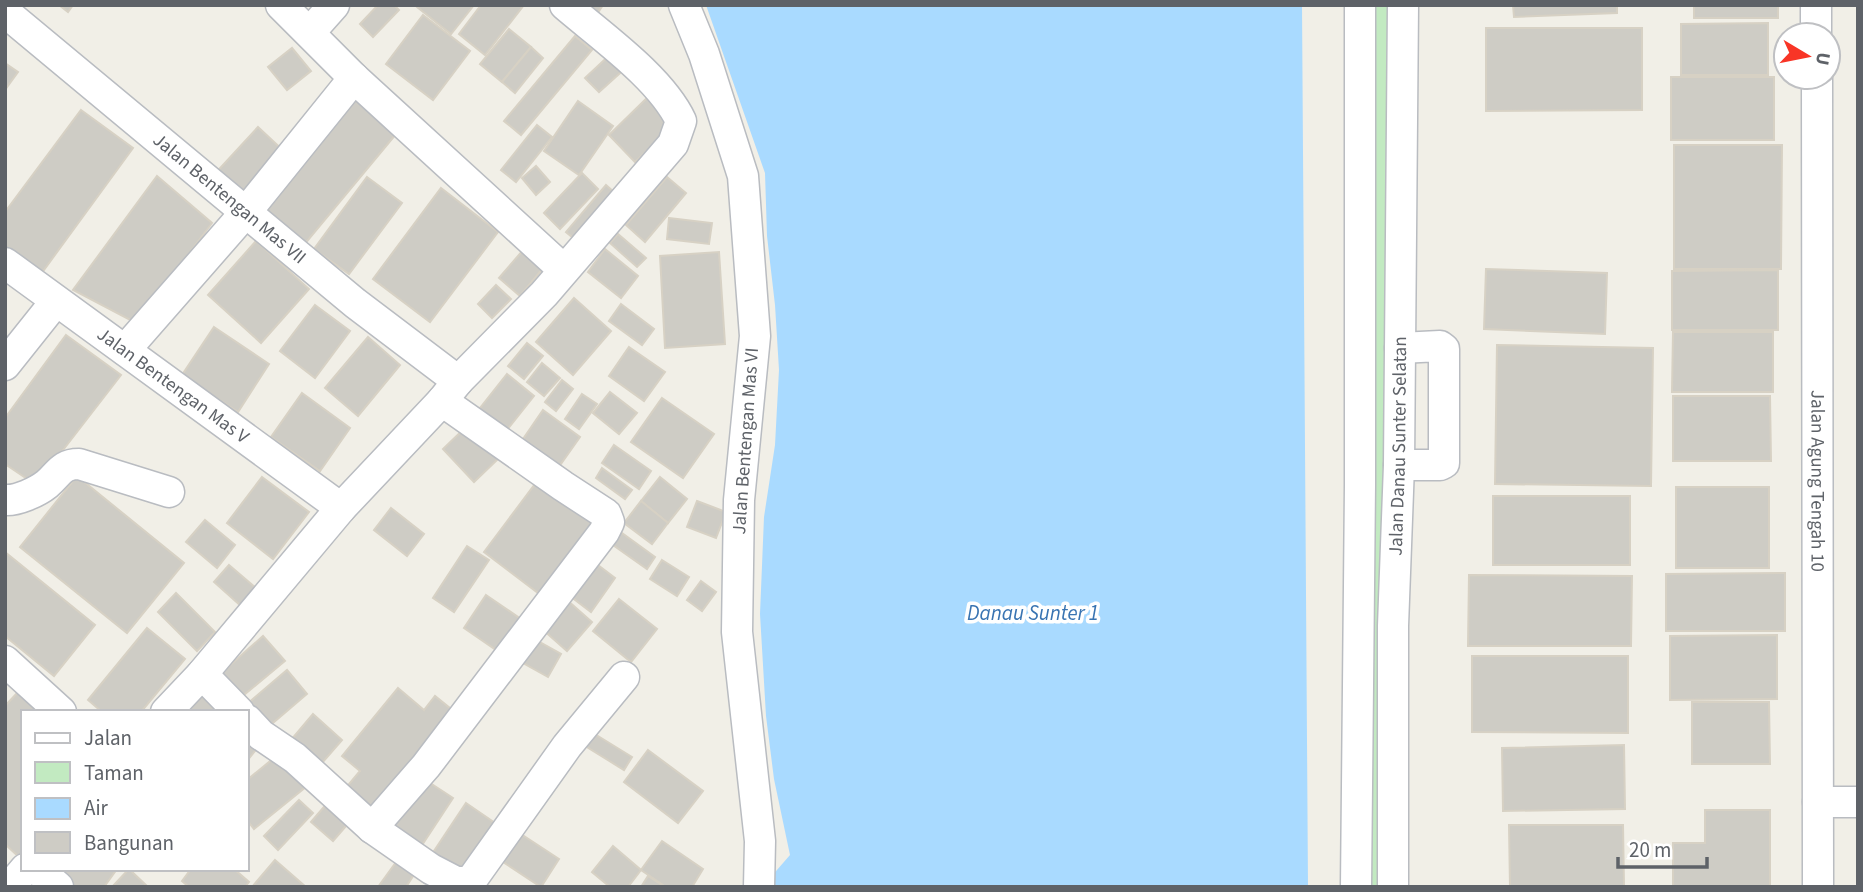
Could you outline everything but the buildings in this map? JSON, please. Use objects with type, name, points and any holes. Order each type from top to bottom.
[{"type":"street","points":[[281,5],[354,78],[564,270]]},
{"type":"street","points":[[310,32],[334,5]]},
{"type":"street","points":[[168,710],[202,674],[341,508],[544,294],[673,144],[681,121],[674,107],[629,59],[565,5]]},
{"type":"street","name":"Jalan Bentengan Mas VI","points":[[684,5],[704,54],[743,176],[755,336],[739,500],[737,632],[760,841],[759,887]]},
{"type":"street","name":"Jalan Danau Sunter Selatan","points":[[1356,887],[1360,485],[1360,5]]},
{"type":"street","name":"Jalan Danau Sunter Selatan","points":[[1393,887],[1393,626],[1399,465],[1403,5]]},
{"type":"street","name":"Jalan Bentengan Mas VII","points":[[5,12],[355,303],[450,391],[563,486],[606,514],[609,522],[596,542],[426,766],[372,828]]},
{"type":"street","points":[[125,350],[246,212],[354,78]]},
{"type":"street","name":"Jalan Agung Tengah 10","points":[[1816,91],[1818,887]]},
{"type":"street","name":"Jalan Bentengan Mas V","points":[[5,263],[341,508]]},
{"type":"street","points":[[5,365],[56,301]]},
{"type":"street","points":[[1399,465],[1444,463],[1444,349],[1440,346],[1400,348]]},
{"type":"street","points":[[5,500],[13,501],[47,484],[60,468],[70,464],[79,464],[169,492]]},
{"type":"street","points":[[5,661],[59,710]]},
{"type":"street","points":[[202,674],[237,710]]},
{"type":"street","points":[[248,721],[261,734],[295,758],[372,828],[431,869],[456,882],[466,882],[473,878],[567,746],[624,677]]},
{"type":"street","points":[[1818,803],[1858,802]]},
{"type":"street","points":[[10,887],[23,871]]},
{"type":"street","points":[[39,871],[58,887]]},
{"type":"green space","points":[[1360,5],[1403,5],[1393,887],[1356,887]]},
{"type":"water","name":"Danau Sunter 1","points":[[706,5],[1302,5],[1308,887],[768,887],[770,878],[790,855],[774,779],[766,716],[760,614],[764,517],[775,445],[779,370],[775,305],[767,236],[765,173]]}]
